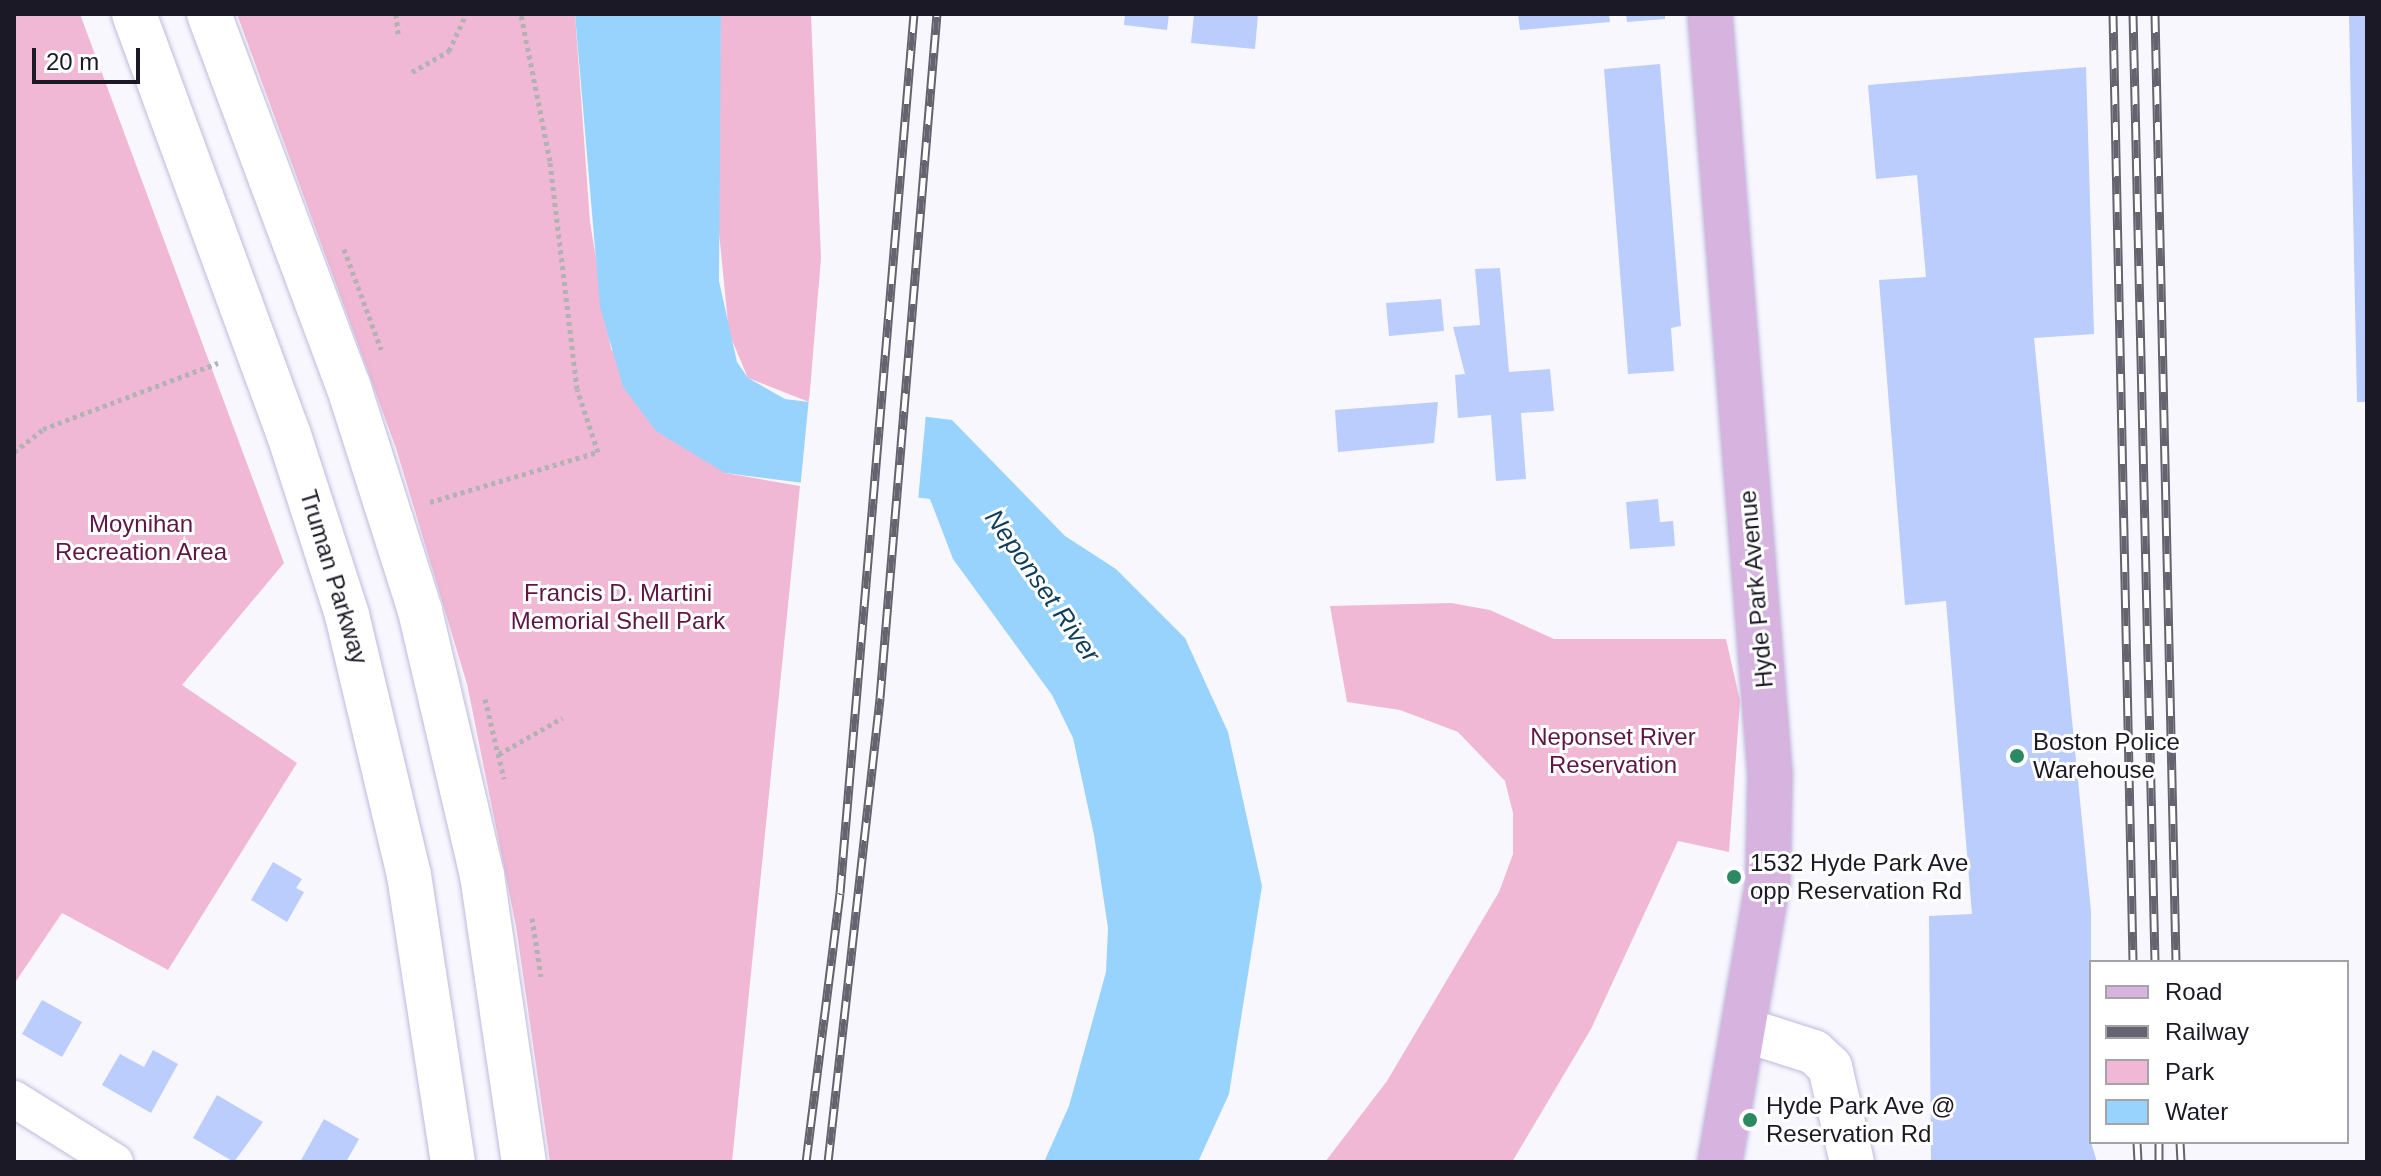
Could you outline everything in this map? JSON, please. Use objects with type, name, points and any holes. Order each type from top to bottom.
[{"type":"main road","name":"Truman Parkway","points":[[134,14],[288,432],[347,615],[409,875],[453,1162]]},
{"type":"main road","points":[[209,14],[348,385],[420,611],[482,875],[524,1162]]},
{"type":"main road","name":"Hyde Park Avenue","points":[[1710,14],[1770,774],[1768,881],[1745,1030],[1720,1162]]},
{"type":"main road","points":[[1745,1030],[1814,1052],[1830,1067],[1852,1162]]},
{"type":"street","points":[[14,1099],[115,1162]]},
{"type":"path","points":[[396,14],[398,34]]},
{"type":"path","points":[[412,72],[449,51],[466,14]]},
{"type":"path","points":[[430,502],[598,452],[577,389],[557,206],[521,14]]},
{"type":"path","points":[[14,452],[43,429],[218,363]]},
{"type":"path","points":[[499,754],[562,718]]},
{"type":"green space","name":"Moynihan Recreation Area","points":[[14,14],[80,14],[284,563],[182,685],[297,763],[168,970],[62,913],[14,984]]},
{"type":"green space","name":"Francis D. Martini Memorial Shell Park","points":[[237,14],[575,14],[590,222],[611,349],[725,473],[800,486],[732,1162],[550,1162],[516,926],[467,684],[396,448]]},
{"type":"green space","points":[[721,14],[811,14],[821,258],[809,402],[748,378],[729,333],[717,213]]},
{"type":"green space","name":"Neponset River Reservation","points":[[1451,603],[1490,610],[1554,639],[1726,639],[1740,701],[1729,852],[1678,841],[1591,1029],[1512,1162],[1325,1162],[1387,1081],[1499,892],[1513,854],[1513,813],[1505,781],[1458,732],[1400,710],[1347,702],[1330,606]]},
{"type":"water","name":"Neponset River","points":[[575,14],[721,14],[719,281],[737,362],[748,378],[785,399],[952,420],[1065,536],[1116,569],[1185,638],[1228,732],[1262,886],[1229,1094],[1198,1162],[1044,1162],[1069,1106],[1106,972],[1108,928],[1094,835],[1073,738],[1052,695],[953,559],[930,499],[725,473],[656,431],[623,387],[600,307]]},
{"type":"pier","points":[[809,398],[926,413],[918,501],[800,490]]},
{"type":"building","points":[[1125,14],[1169,14],[1167,30],[1124,25]]},
{"type":"building","points":[[1194,14],[1258,14],[1255,49],[1191,43]]},
{"type":"building","points":[[1518,14],[1609,14],[1610,22],[1520,30]]},
{"type":"building","points":[[1626,14],[1665,14],[1665,19],[1627,22]]},
{"type":"building","points":[[2349,14],[2367,14],[2367,402],[2357,402]]},
{"type":"building","points":[[1660,64],[1681,326],[1671,328],[1674,371],[1628,374],[1604,69]]},
{"type":"building","points":[[2086,67],[2094,334],[2034,338],[2091,911],[2089,1144],[2097,1162],[1931,1162],[1929,916],[1972,914],[1946,601],[1905,605],[1879,280],[1926,277],[1917,175],[1876,179],[1868,85]]},
{"type":"building","points":[[1500,268],[1509,372],[1550,369],[1554,411],[1521,413],[1526,479],[1496,481],[1491,415],[1458,418],[1455,375],[1465,374],[1453,327],[1480,325],[1475,269]]},
{"type":"building","points":[[1441,299],[1444,331],[1389,336],[1386,303]]},
{"type":"building","points":[[1438,402],[1434,443],[1338,452],[1335,410]]},
{"type":"building","points":[[1658,499],[1660,522],[1673,521],[1675,546],[1630,549],[1626,502]]},
{"type":"building","points":[[273,862],[302,879],[296,888],[304,892],[287,922],[251,900]]},
{"type":"building","points":[[42,1000],[82,1022],[62,1057],[22,1034]]},
{"type":"building","points":[[153,1050],[178,1064],[151,1113],[102,1085],[120,1054],[144,1067]]},
{"type":"building","points":[[217,1095],[263,1122],[234,1162],[193,1138]]},
{"type":"building","points":[[324,1119],[359,1139],[346,1162],[300,1162]]},
{"type":"railway","points":[[806,1162],[840,893],[914,14]]},
{"type":"railway","points":[[828,1162],[880,698],[937,14]]},
{"type":"railway","points":[[2113,14],[2133,960]]},
{"type":"railway","points":[[2133,14],[2155,960]]},
{"type":"railway","points":[[2155,14],[2176,960]]},
{"type":"railway","points":[[2137,1144],[2138,1162]]},
{"type":"railway","points":[[2159,1144],[2159,1162]]},
{"type":"railway","points":[[2180,1144],[2181,1162]]},
{"type":"place","name":"Boston Police Warehouse","points":[[2017,756]]},
{"type":"place","name":"1532 Hyde Park Ave opp Reservation Rd","points":[[1734,877]]},
{"type":"place","name":"Hyde Park Ave @ Reservation Rd","points":[[1750,1120]]}]
